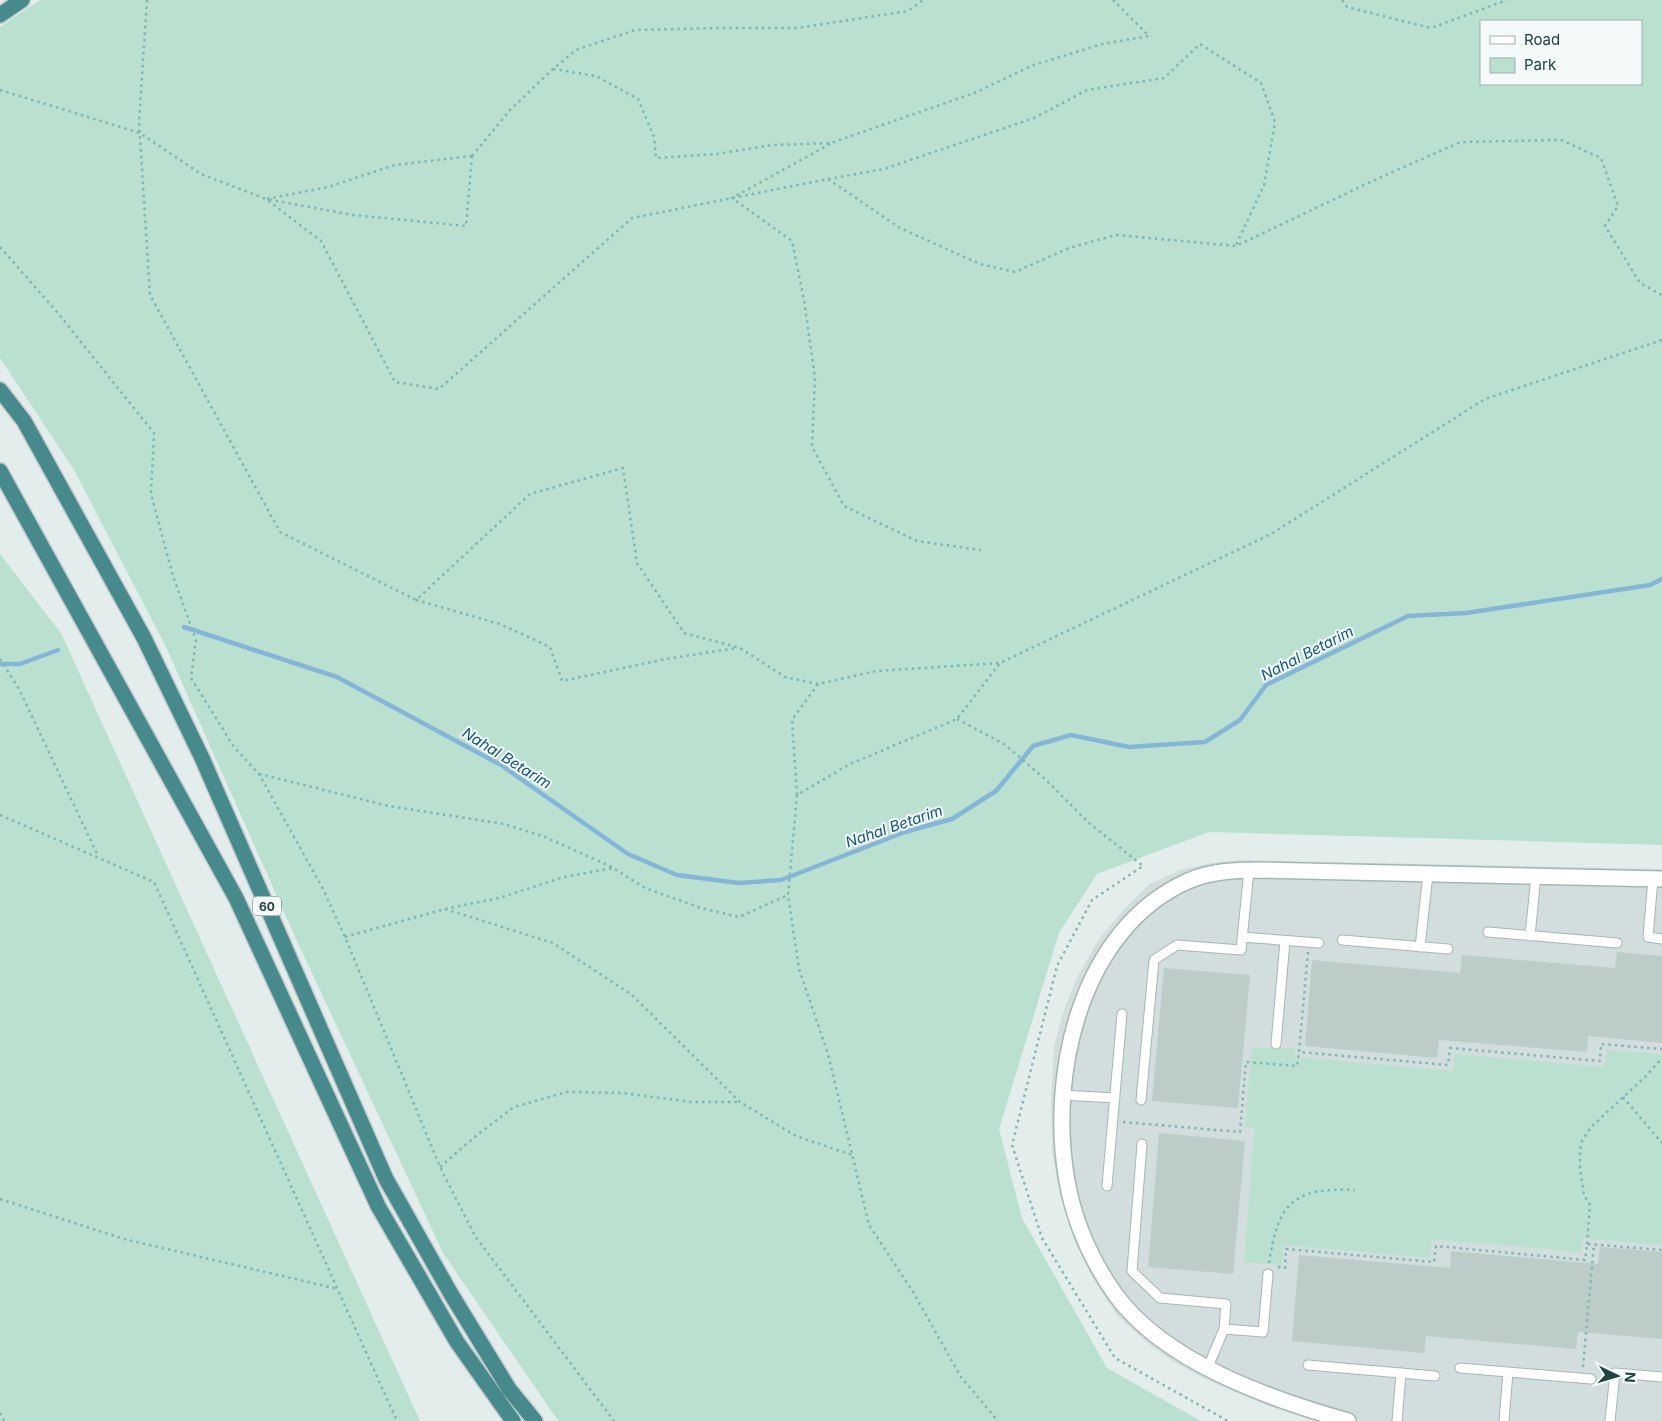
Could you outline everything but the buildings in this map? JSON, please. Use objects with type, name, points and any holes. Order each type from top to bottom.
[{"type":"highway","points":[[0,15],[22,0]]},
{"type":"highway","name":"60","points":[[0,390],[24,421],[144,638],[202,758],[386,1179],[451,1294],[499,1373],[509,1389],[535,1421]]},
{"type":"highway","name":"60","points":[[0,471],[236,898],[378,1206],[456,1342],[513,1421]]},
{"type":"street","points":[[1348,1421],[1282,1400],[1208,1367],[1173,1348],[1142,1324],[1116,1294],[1094,1260],[1078,1223],[1067,1182],[1062,1140],[1062,1095],[1071,1039],[1086,992],[1106,952],[1130,921],[1159,896],[1190,880],[1224,871],[1658,879]]},
{"type":"lane","points":[[1142,1100],[1154,960],[1177,944],[1241,950],[1249,870]]},
{"type":"lane","points":[[1420,947],[1428,874]]},
{"type":"lane","points":[[1530,936],[1536,876]]},
{"type":"lane","points":[[1658,879],[1648,937],[1662,938]]},
{"type":"lane","points":[[1488,932],[1617,943]]},
{"type":"lane","points":[[1242,937],[1314,943]]},
{"type":"lane","points":[[1276,1044],[1285,940]]},
{"type":"lane","points":[[1342,940],[1448,949]]},
{"type":"lane","points":[[1107,1186],[1122,1014]]},
{"type":"lane","points":[[1062,1095],[1115,1098]]},
{"type":"lane","points":[[1142,1144],[1132,1272],[1160,1298],[1226,1304],[1224,1329],[1208,1367]]},
{"type":"lane","points":[[1224,1329],[1263,1332],[1268,1270]]},
{"type":"lane","points":[[1308,1365],[1436,1376]]},
{"type":"lane","points":[[1460,1368],[1586,1379]]},
{"type":"lane","points":[[1504,1421],[1508,1372]]},
{"type":"lane","points":[[1397,1421],[1402,1373]]},
{"type":"lane","points":[[1610,1421],[1615,1373],[1662,1377]]},
{"type":"path","points":[[147,0],[139,121],[150,295],[280,532],[416,600],[500,624],[550,647],[562,681],[666,659],[740,648]]},
{"type":"path","points":[[0,90],[140,133],[201,174],[266,199],[352,214],[466,226],[472,156],[511,109],[576,50],[635,30],[797,28],[908,11],[923,0]]},
{"type":"path","points":[[732,198],[831,143],[977,92],[1031,66],[1102,44],[1149,36],[1113,0]]},
{"type":"path","points":[[1342,0],[1347,7],[1431,28],[1508,0]]},
{"type":"path","points":[[266,199],[321,241],[395,382],[438,389],[632,218],[884,169],[1034,118],[1086,90],[1164,78],[1200,44],[1261,83],[1275,122],[1264,185],[1236,246]]},
{"type":"path","points":[[553,69],[596,76],[638,99],[654,137],[656,158],[717,154],[772,145],[831,143]]},
{"type":"path","points":[[828,179],[900,228],[980,264],[1015,272],[1069,248],[1116,235],[1236,246],[1383,176],[1461,142],[1560,140],[1601,158],[1618,206],[1605,226],[1640,283],[1662,295]]},
{"type":"path","points":[[266,199],[328,188],[395,164],[472,156]]},
{"type":"path","points":[[732,198],[792,242],[804,300],[814,378],[812,447],[844,506],[917,541],[981,550]]},
{"type":"path","points":[[0,247],[57,312],[154,433],[150,494],[173,576],[196,640],[191,678],[234,747],[259,774],[322,887],[345,937],[440,1167],[475,1236],[614,1421]]},
{"type":"path","points":[[416,600],[530,494],[623,468],[637,563],[684,634],[740,648],[785,677],[818,684],[876,671],[1000,663],[1271,534],[1485,399],[1662,340]]},
{"type":"path","points":[[0,659],[19,689],[98,858]]},
{"type":"path","points":[[797,796],[850,764],[957,719],[1000,663]]},
{"type":"path","points":[[818,684],[792,720],[797,796],[788,895],[799,969],[828,1054],[869,1225],[913,1292],[961,1377],[998,1421]]},
{"type":"path","points":[[259,774],[389,806],[504,824],[545,837],[613,868],[646,888],[701,908],[739,917],[788,895]]},
{"type":"path","points":[[0,815],[154,882],[397,1421]]},
{"type":"path","points":[[345,937],[445,909],[499,898],[564,877],[613,868]]},
{"type":"path","points":[[445,909],[553,944],[632,995],[740,1102],[796,1136],[852,1155]]},
{"type":"path","points":[[1113,1122],[1240,1132],[1246,1062],[1297,1066],[1314,943]]},
{"type":"path","points":[[1299,1052],[1448,1065],[1450,1048],[1600,1061],[1601,1044],[1662,1050]]},
{"type":"path","points":[[1355,1190],[1322,1190],[1308,1193],[1296,1199],[1286,1208],[1278,1222],[1273,1239],[1268,1270],[1285,1268],[1286,1249],[1434,1262],[1436,1246],[1586,1260],[1590,1205],[1584,1195],[1582,1185],[1580,1150],[1582,1141],[1591,1127],[1645,1077],[1662,1058]]},
{"type":"path","points":[[440,1167],[477,1135],[514,1107],[566,1092],[622,1094],[692,1102],[740,1102]]},
{"type":"path","points":[[1623,1097],[1662,1143]]},
{"type":"path","points":[[0,1199],[124,1239],[338,1289]]},
{"type":"path","points":[[1587,1244],[1662,1250]]},
{"type":"path","points":[[1586,1379],[1594,1244]]},
{"type":"path","points":[[0,1413],[4,1421]]},
{"type":"shaded area","points":[[1239,860],[1662,869],[1662,1421],[1313,1421],[1268,1406],[1205,1379],[1171,1360],[1146,1342],[1117,1315],[1093,1279],[1074,1240],[1060,1195],[1052,1152],[1051,1101],[1054,1045],[1064,1010],[1077,977],[1098,940],[1125,908],[1148,885],[1180,870],[1210,863]]},
{"type":"green space","points":[[40,0],[1662,0],[1662,845],[1209,832],[1097,874],[1059,933],[999,1129],[1022,1218],[1107,1368],[1201,1421],[559,1421],[443,1253],[296,939],[165,645],[74,470],[0,358],[0,27]]},
{"type":"green space","points":[[0,554],[61,633],[420,1421],[0,1421]]},
{"type":"green space","points":[[1252,1047],[1295,1049],[1295,1057],[1453,1071],[1455,1054],[1605,1067],[1607,1050],[1662,1054],[1662,1245],[1582,1238],[1581,1252],[1432,1239],[1430,1258],[1284,1245],[1282,1265],[1244,1262],[1255,1128],[1245,1127]]},
{"type":"waterway","name":"Nahal Betarim","points":[[184,627],[337,677],[501,765],[628,854],[677,875],[739,883],[781,880],[905,832],[952,819],[996,791],[1033,746],[1071,735],[1129,747],[1205,742],[1240,720],[1266,685],[1408,616],[1466,613],[1650,585],[1662,579]]},
{"type":"waterway","name":"Nahal Betarim","points":[[0,664],[20,664],[58,650]]}]
